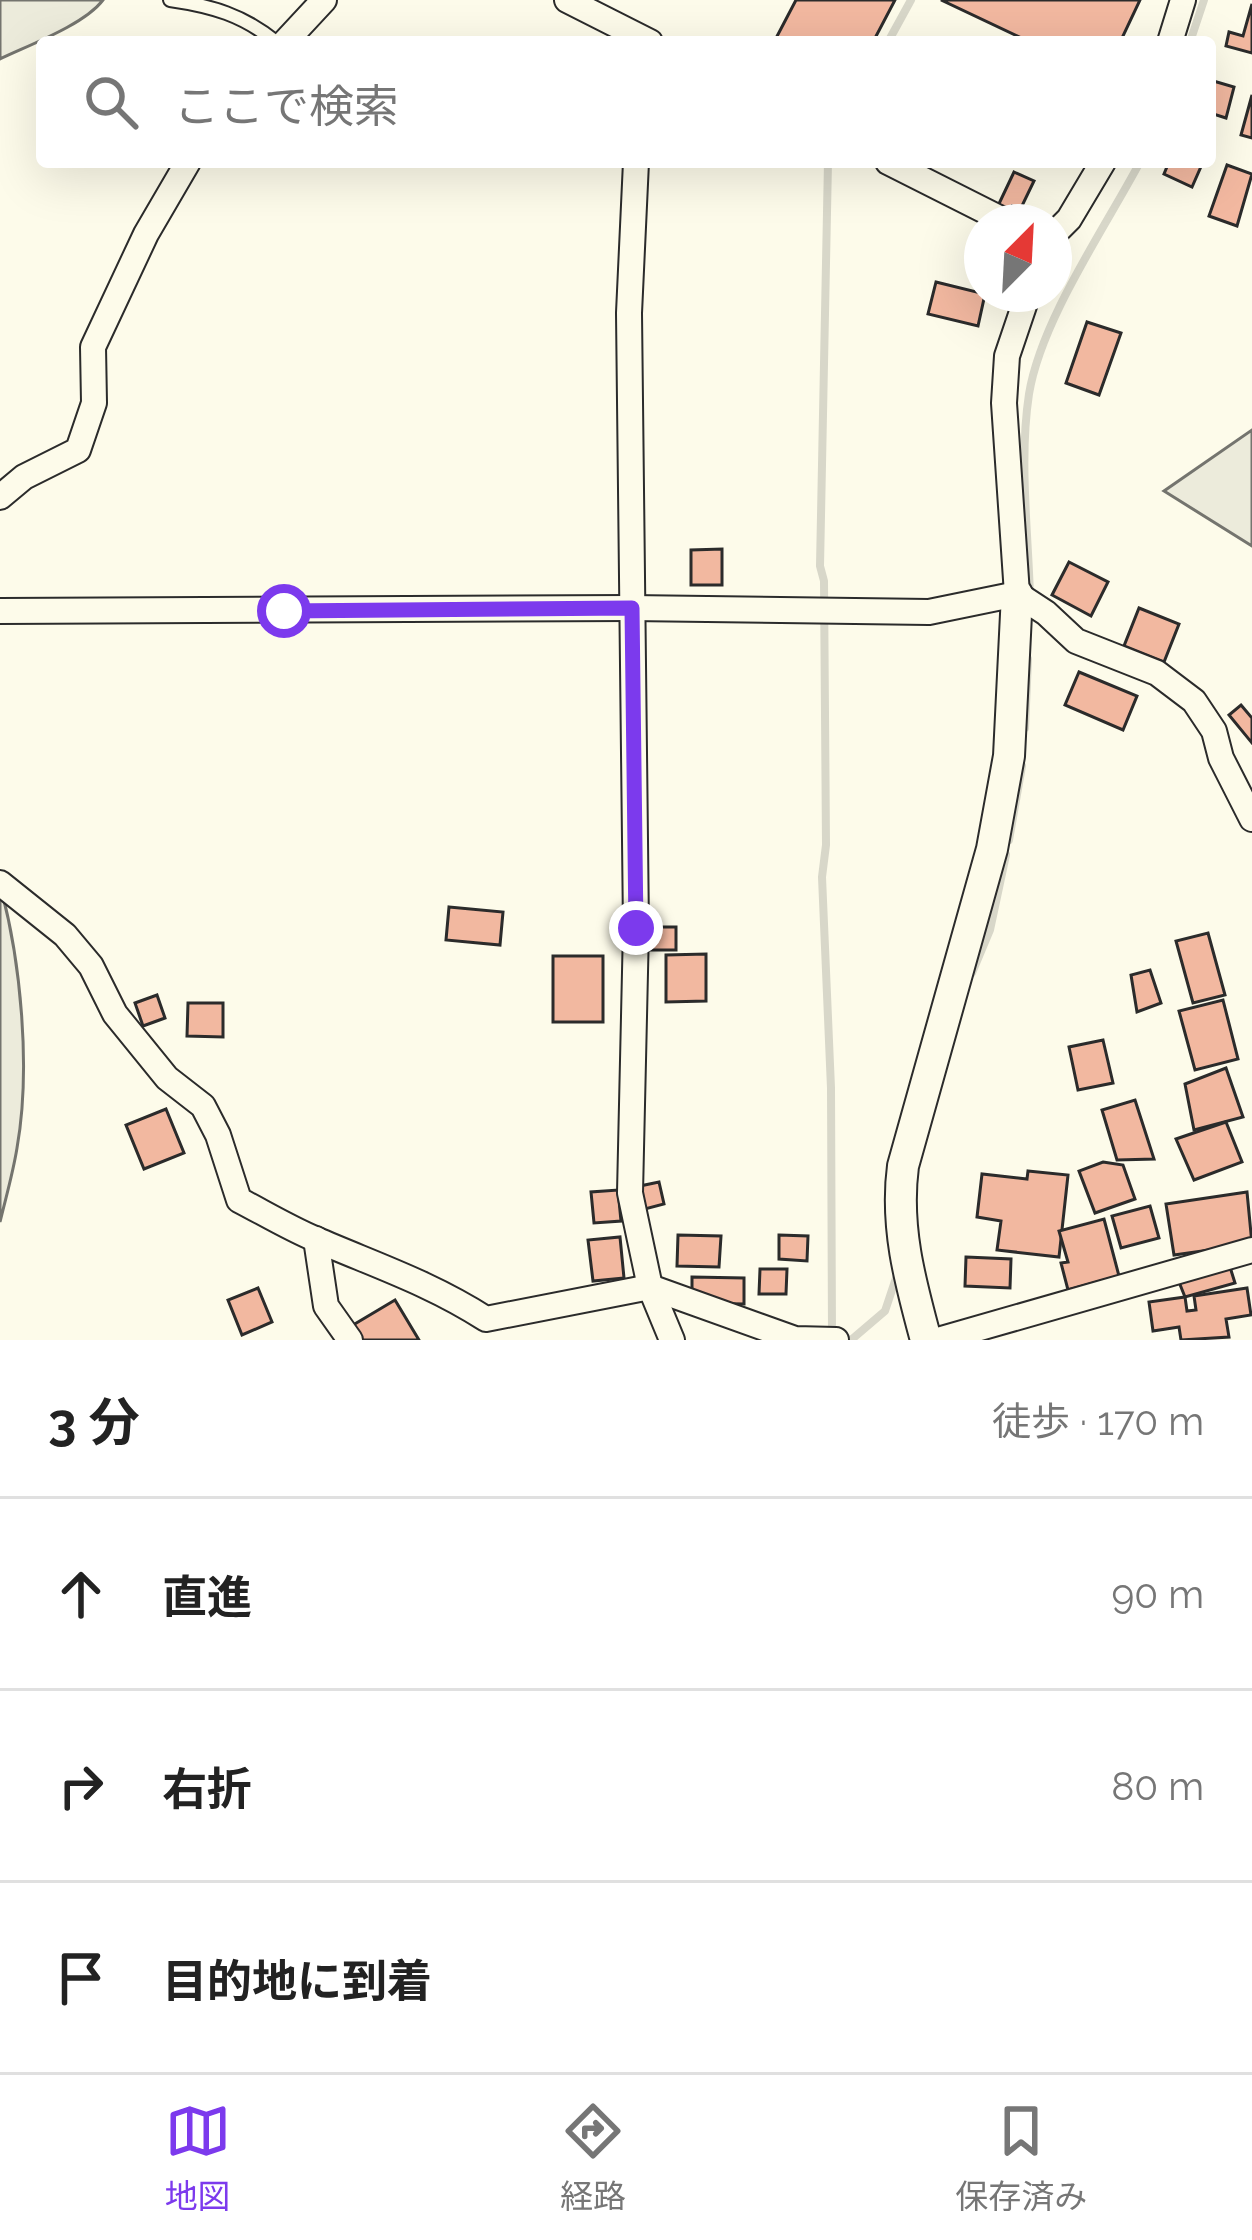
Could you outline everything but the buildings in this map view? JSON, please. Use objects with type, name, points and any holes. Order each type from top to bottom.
[{"type":"street","points":[[291,36],[324,0]]},
{"type":"street","points":[[567,0],[635,36]]},
{"type":"street","points":[[1172,36],[1183,0]]},
{"type":"street","points":[[0,497],[24,477],[78,450],[94,403],[93,347],[146,234],[184,168]]},
{"type":"street","points":[[636,168],[629,313],[636,928],[630,1193],[650,1287],[672,1340]]},
{"type":"street","points":[[900,168],[971,204]]},
{"type":"street","points":[[1072,214],[1099,168]]},
{"type":"street","points":[[926,1340],[907,1269],[898,1206],[903,1166],[992,849],[1009,756],[1016,595],[1004,403],[1006,356],[1022,312]]},
{"type":"street","points":[[0,611],[632,608],[929,612],[1016,595],[1046,613],[1076,641],[1157,673],[1194,701],[1214,731],[1221,758],[1252,819]]},
{"type":"street","points":[[0,883],[65,935],[92,966],[115,1014],[167,1078],[203,1106],[218,1135],[239,1200],[316,1239],[384,1265],[486,1319],[650,1287],[795,1339],[836,1340]]},
{"type":"street","points":[[316,1239],[326,1306],[350,1340]]},
{"type":"street","points":[[938,1340],[1252,1250]]},
{"type":"lane","points":[[170,0],[213,6],[252,22],[269,36]]},
{"type":"shaded area","points":[[0,0],[103,0],[70,26],[49,36],[36,36],[36,42],[0,59]]},
{"type":"shaded area","points":[[1252,430],[1252,546],[1164,491]]},
{"type":"shaded area","points":[[0,885],[18,981],[23,1084],[17,1148],[0,1222]]},
{"type":"waterway","points":[[891,36],[911,0]]},
{"type":"waterway","points":[[1192,36],[1204,0]]},
{"type":"waterway","points":[[828,168],[820,566],[824,581],[826,845],[822,877],[831,1088],[832,1335]]},
{"type":"waterway","points":[[1030,596],[1025,444],[1036,365],[1060,305],[1137,168]]},
{"type":"waterway","points":[[1025,728],[1028,659]]},
{"type":"waterway","points":[[1009,840],[1022,766]]},
{"type":"waterway","points":[[972,973],[990,930],[1006,855]]},
{"type":"waterway","points":[[851,1340],[885,1311],[897,1275]]},
{"type":"route","points":[[284,611],[632,608],[636,928]]}]
